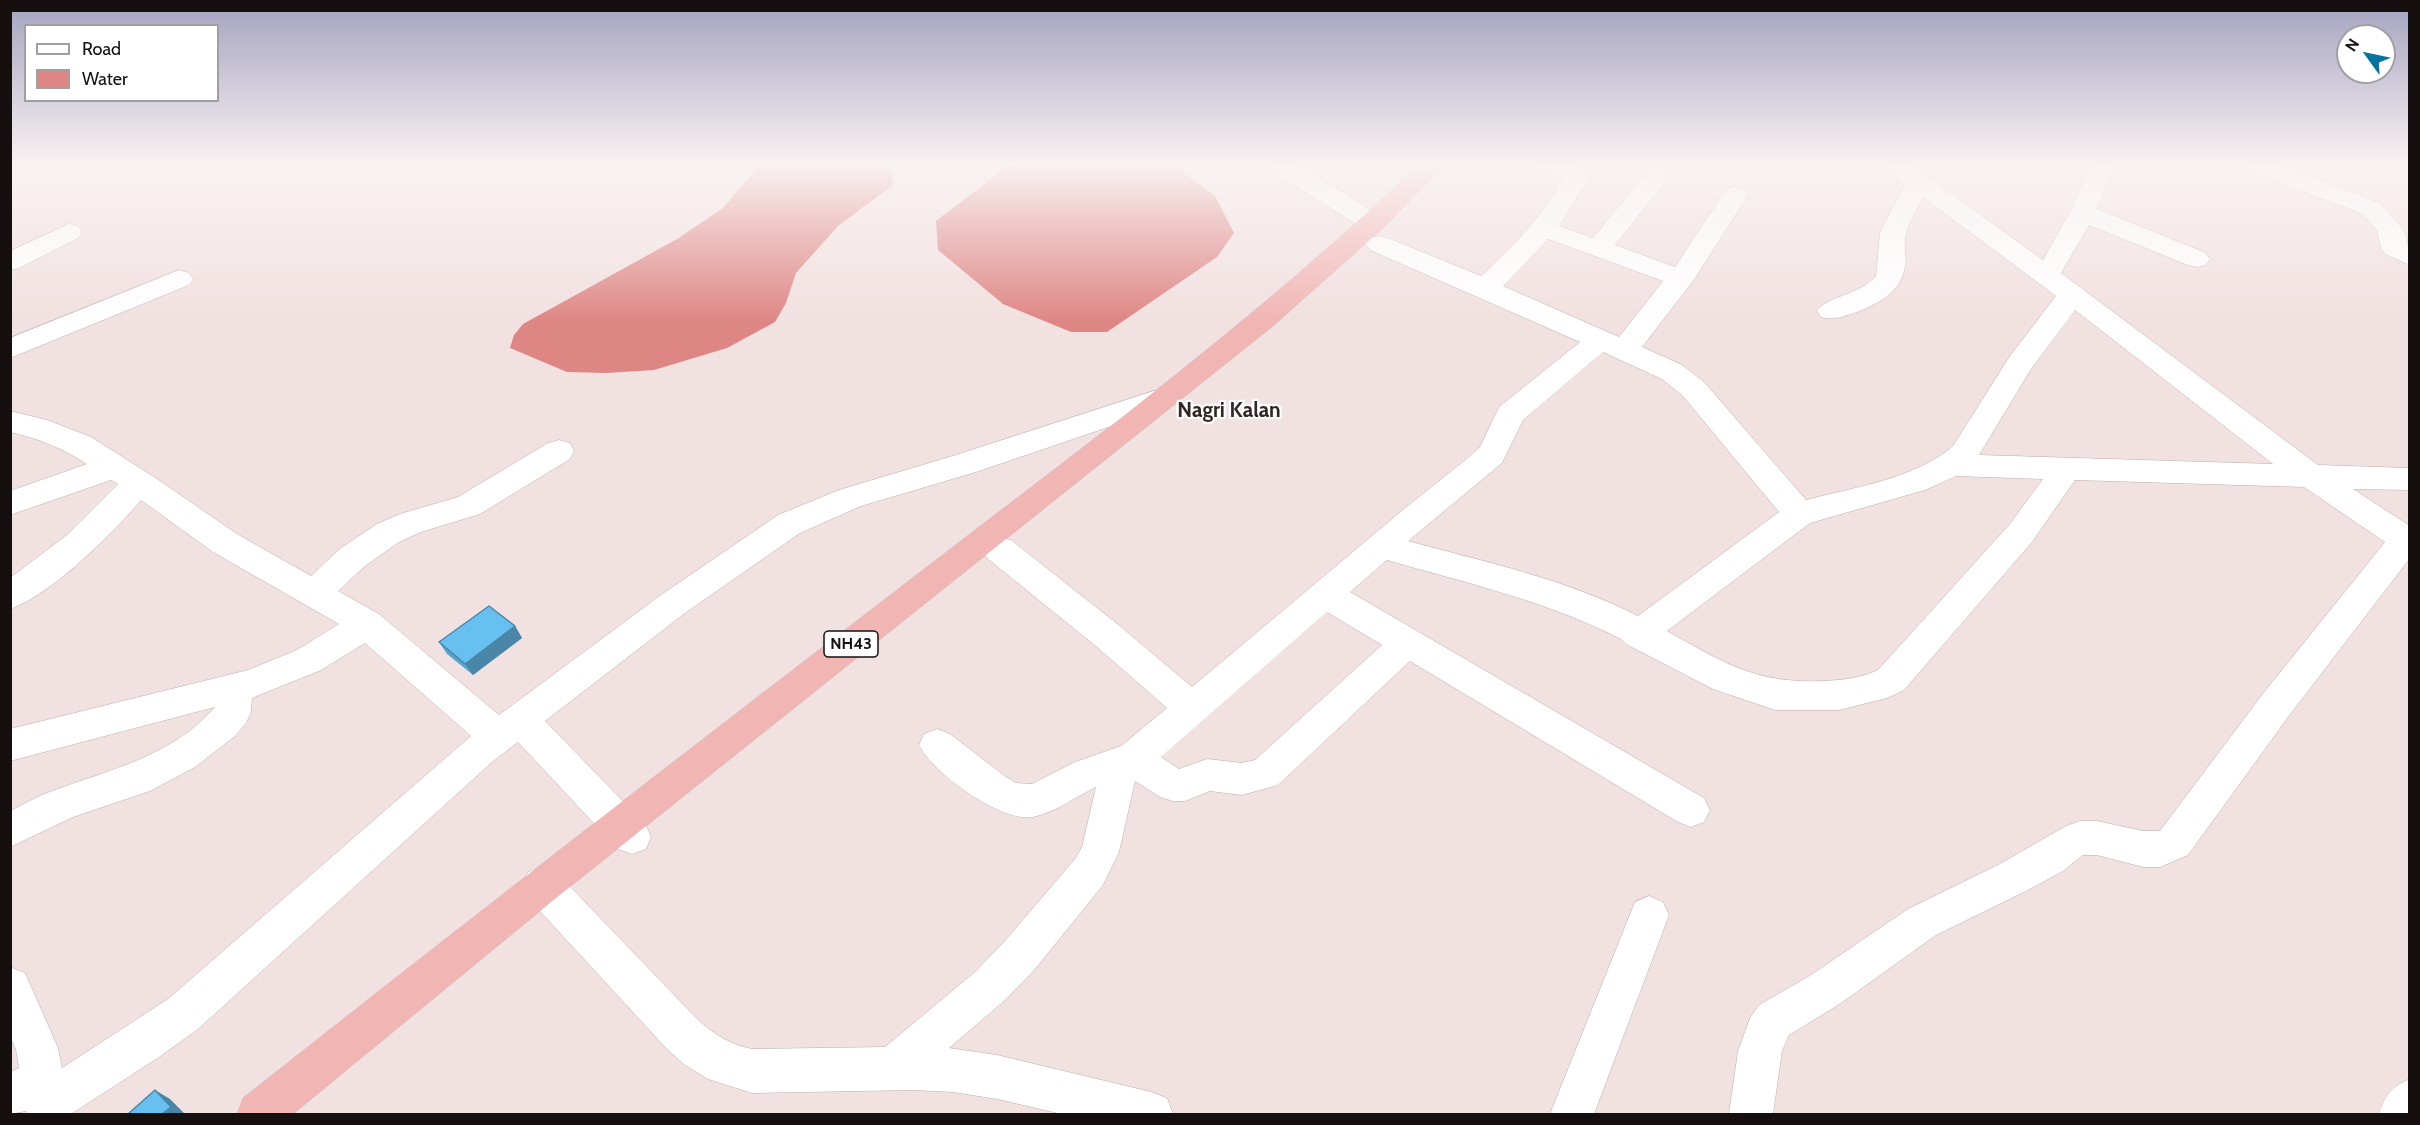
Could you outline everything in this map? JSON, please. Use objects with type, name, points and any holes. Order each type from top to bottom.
[{"type":"highway","name":"NH43","points":[[259,1114],[626,831],[999,549],[1278,328],[1376,234],[1390,216]]},
{"type":"highway","name":"NH43","points":[[626,831],[1166,397],[1396,216]]},
{"type":"highway","name":"NH43","points":[[286,1114],[547,892]]},
{"type":"street","points":[[1352,216],[1376,234],[1485,288],[1672,372],[1700,393],[1799,514]]},
{"type":"street","points":[[1485,288],[1544,229],[1553,216]]},
{"type":"street","points":[[1599,248],[1625,216]]},
{"type":"street","points":[[893,1068],[990,986],[1020,955],[1089,872],[1100,852],[1112,807],[1116,777],[1132,759],[1491,455],[1510,414],[1577,361],[1612,345],[1680,278],[1721,216]]},
{"type":"street","points":[[1831,312],[1868,297],[1890,276],[1893,232],[1901,216]]},
{"type":"street","points":[[1751,1114],[1760,1051],[1765,1032],[1774,1020],[1826,989],[1922,922],[2040,863],[2080,838],[2097,838],[2143,849],[2160,849],[2174,843],[2275,706],[2407,541],[2312,477],[2072,294],[1965,216]]},
{"type":"street","points":[[2046,275],[2068,244],[2081,216]]},
{"type":"street","points":[[2092,216],[2197,259]]},
{"type":"street","points":[[2379,216],[2393,236],[2394,248],[2409,256]]},
{"type":"street","points":[[1544,229],[1680,278]]},
{"type":"street","points":[[10,262],[69,232]]},
{"type":"street","points":[[10,349],[179,279]]},
{"type":"street","points":[[1638,634],[1799,514],[1914,482],[1952,465],[1964,454],[2020,363],[2072,294]]},
{"type":"street","points":[[10,987],[36,1048],[37,1098],[144,1042],[183,1014],[435,788],[508,728],[673,604],[789,524],[850,498],[965,465],[1166,397]]},
{"type":"street","points":[[10,421],[36,427],[80,445],[225,543],[366,624],[508,728],[626,831]]},
{"type":"street","points":[[314,594],[353,557],[379,538],[411,523],[469,506],[559,451]]},
{"type":"street","points":[[1952,465],[2409,479]]},
{"type":"street","points":[[1381,546],[1550,593],[1590,609],[1725,680],[1777,696],[1838,695],[1875,688],[1891,680],[2021,533],[2068,467]]},
{"type":"street","points":[[10,503],[126,475]]},
{"type":"street","points":[[10,596],[51,568],[112,513],[126,475]]},
{"type":"street","points":[[999,549],[1109,637],[1192,708]]},
{"type":"street","points":[[1325,594],[1691,810]]},
{"type":"street","points":[[10,745],[235,689],[309,660],[366,624]]},
{"type":"street","points":[[937,745],[999,792],[1013,799],[1027,802],[1044,796],[1089,772],[1132,759],[1173,785],[1185,785],[1207,774],[1242,779],[1265,774],[1408,642]]},
{"type":"street","points":[[10,830],[62,804],[137,779],[182,756],[222,725],[233,712],[235,689]]},
{"type":"street","points":[[547,892],[682,1034],[700,1050],[723,1064],[752,1071],[893,1068],[953,1070],[997,1077],[1150,1114]]},
{"type":"street","points":[[1572,1114],[1649,915]]},
{"type":"street","points":[[2402,1114],[2409,1101]]},
{"type":"water","points":[[710,216],[851,216],[838,226],[796,273],[786,303],[775,322],[727,348],[654,370],[607,373],[567,372],[510,348],[514,335],[523,324],[677,239]]},
{"type":"water","points":[[942,216],[1226,216],[1234,233],[1217,257],[1107,332],[1071,332],[1003,304],[938,250],[936,221]]},
{"type":"building","points":[[489,606],[515,626],[465,664],[439,642]]},
{"type":"building","points":[[155,1090],[171,1107],[162,1114],[128,1114]]},
{"type":"district","name":"Nagri Kalan","points":[[1229,411]]}]
